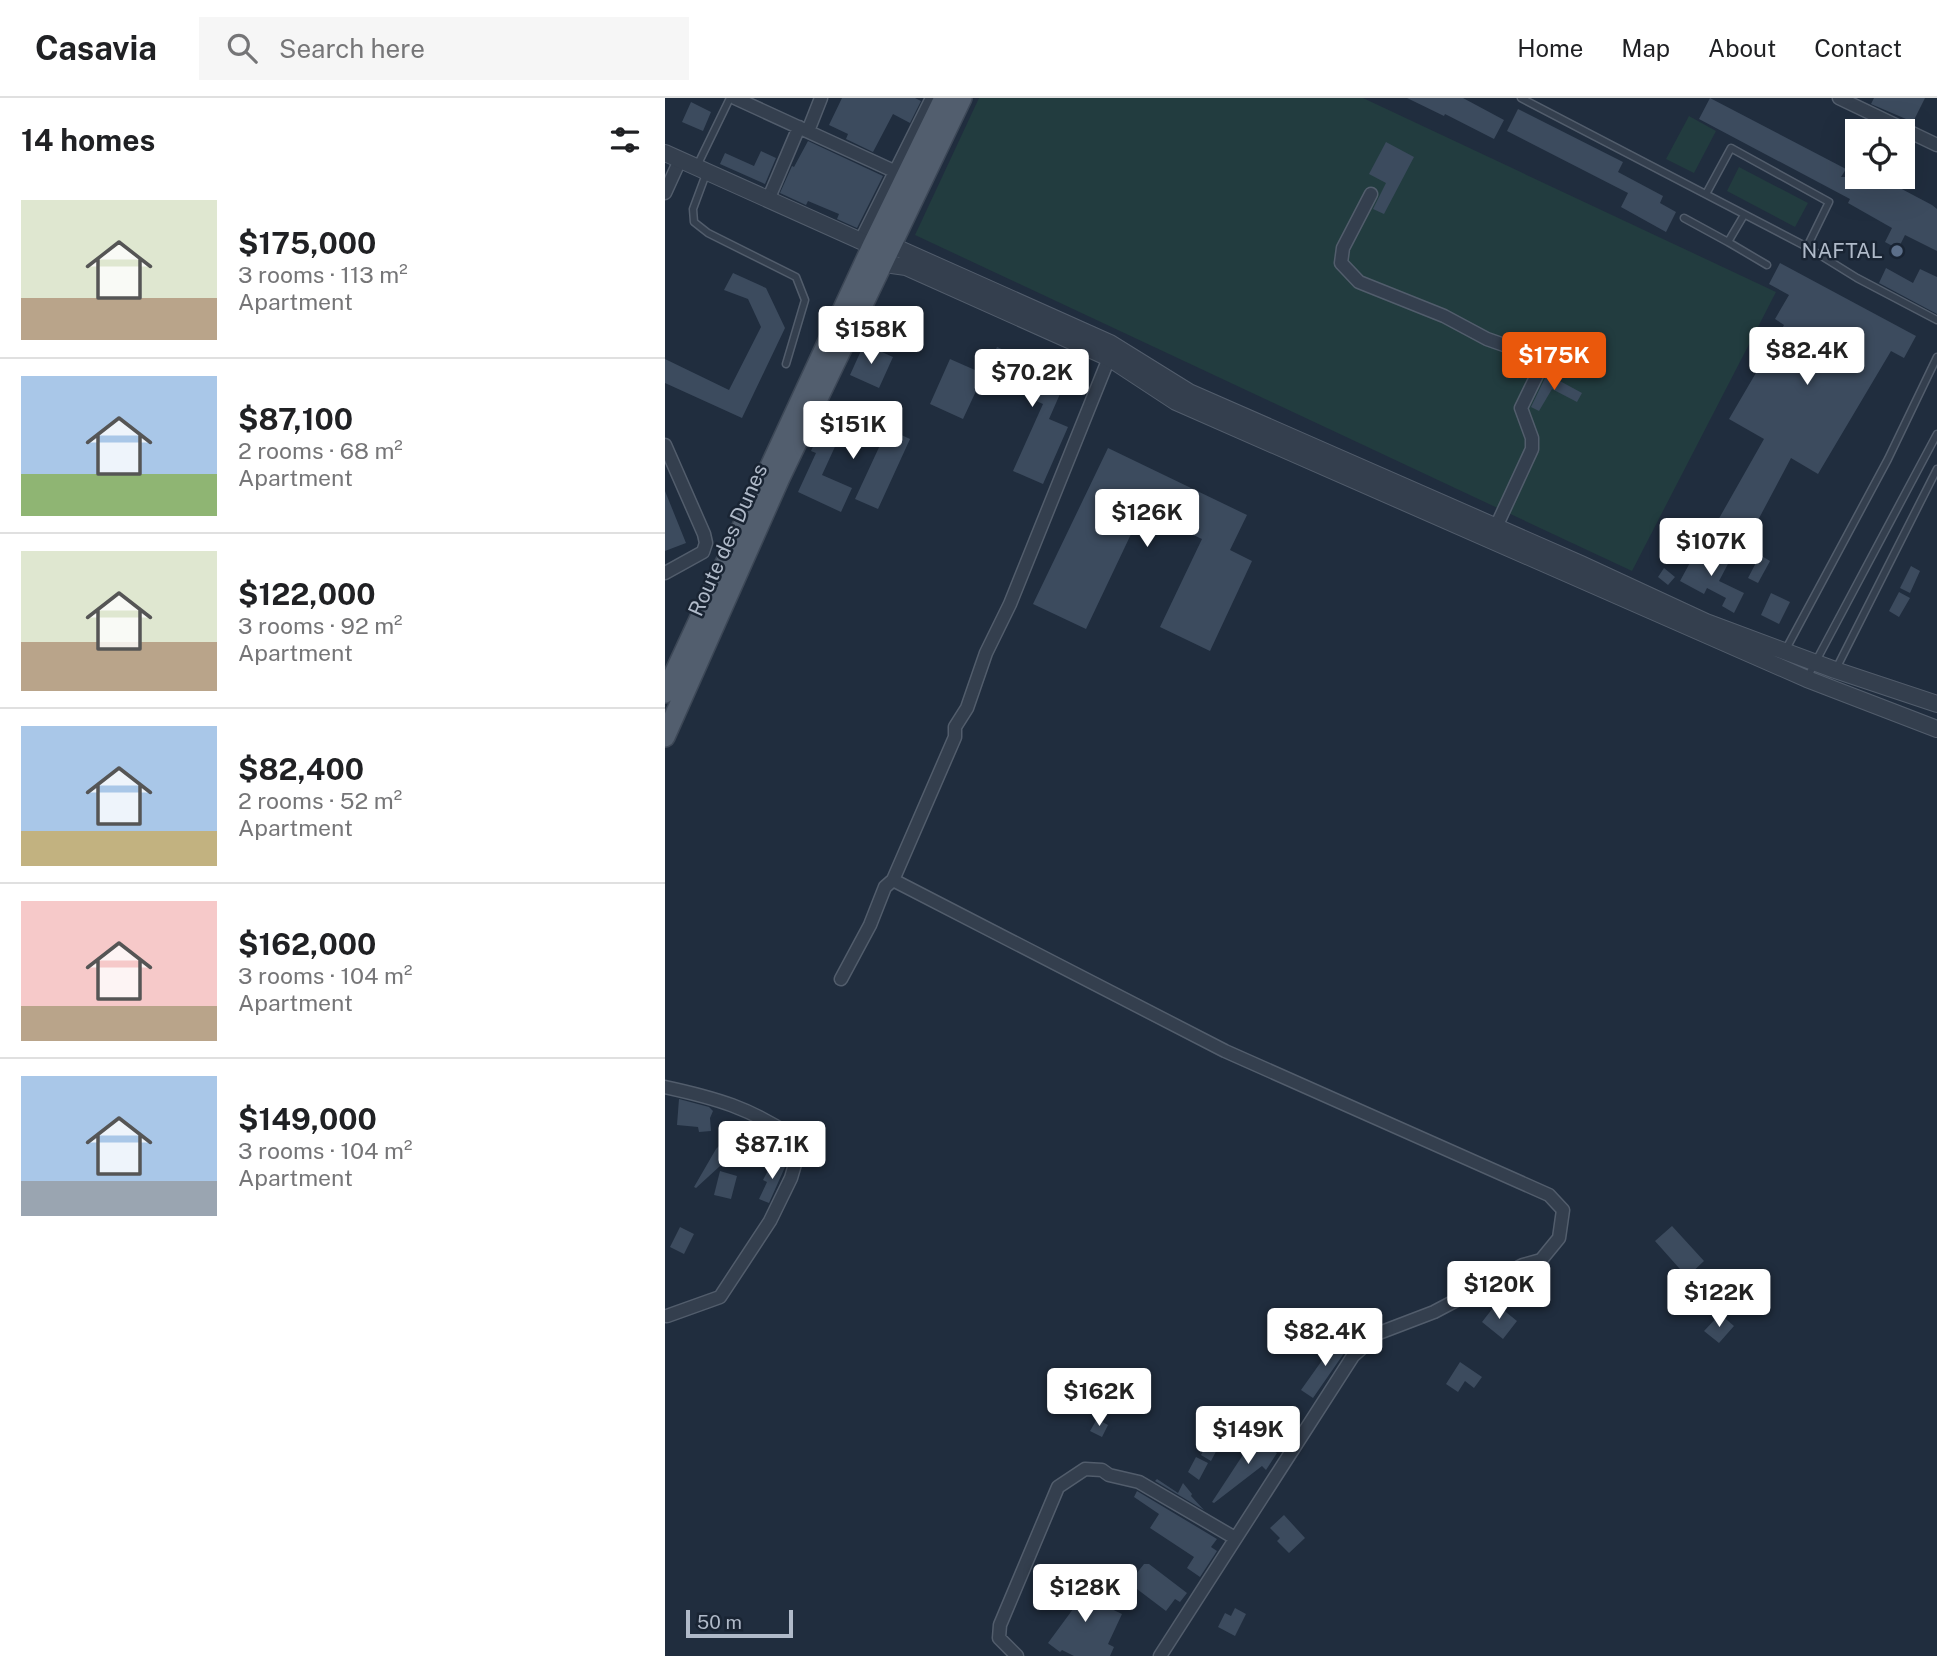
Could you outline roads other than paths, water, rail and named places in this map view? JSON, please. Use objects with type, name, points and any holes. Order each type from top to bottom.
[{"type":"main road","name":"Route des Dunes","points":[[665,693],[866,244],[944,98]]},
{"type":"main road","name":"Route des Dunes","points":[[665,737],[781,478],[962,98]]},
{"type":"street","points":[[733,98],[896,172]]},
{"type":"street","points":[[768,200],[821,98]]},
{"type":"street","points":[[665,193],[672,157],[866,244],[896,172],[932,98]]},
{"type":"street","points":[[1839,98],[1859,102],[1937,145]]},
{"type":"street","points":[[1371,194],[1343,248],[1341,263],[1350,273],[1359,282],[1444,316],[1487,339],[1524,352],[1535,362],[1539,371],[1521,408],[1532,438],[1532,449],[1496,527]]},
{"type":"street","points":[[893,246],[1110,343],[1189,392],[1706,622],[1937,704]]},
{"type":"street","points":[[885,264],[906,267],[1109,358],[1176,402],[1807,679],[1937,729]]},
{"type":"street","points":[[841,979],[870,925],[885,887],[893,880],[955,737],[955,727],[967,708],[986,653],[1010,604],[1109,358]]},
{"type":"street","points":[[665,445],[706,543],[703,552],[665,573]]},
{"type":"street","points":[[893,880],[1225,1051],[1549,1195],[1563,1210],[1559,1238],[1541,1260],[1523,1265],[1434,1312],[1380,1333],[1353,1356],[1160,1656]]},
{"type":"street","points":[[665,1087],[715,1098],[767,1119],[793,1137],[798,1154],[791,1178],[770,1221],[720,1297],[667,1317]]},
{"type":"street","points":[[1017,1656],[999,1639],[1000,1625],[1058,1487],[1085,1469],[1102,1470],[1109,1475],[1139,1482],[1235,1538]]},
{"type":"lane","points":[[733,98],[701,170],[693,209],[694,222],[708,233],[796,277],[806,300],[786,364]]},
{"type":"lane","points":[[1521,98],[1807,247],[1857,278],[1937,320]]},
{"type":"lane","points":[[1706,194],[1731,148],[1829,202],[1807,247]]},
{"type":"lane","points":[[1728,242],[1744,215]]},
{"type":"lane","points":[[1684,218],[1767,265]]},
{"type":"lane","points":[[1785,651],[1888,459],[1937,357]]},
{"type":"lane","points":[[1807,679],[1937,434]]},
{"type":"lane","points":[[1835,670],[1937,469]]},
{"type":"place","name":"NAFTAL","points":[[1897,251]]}]
